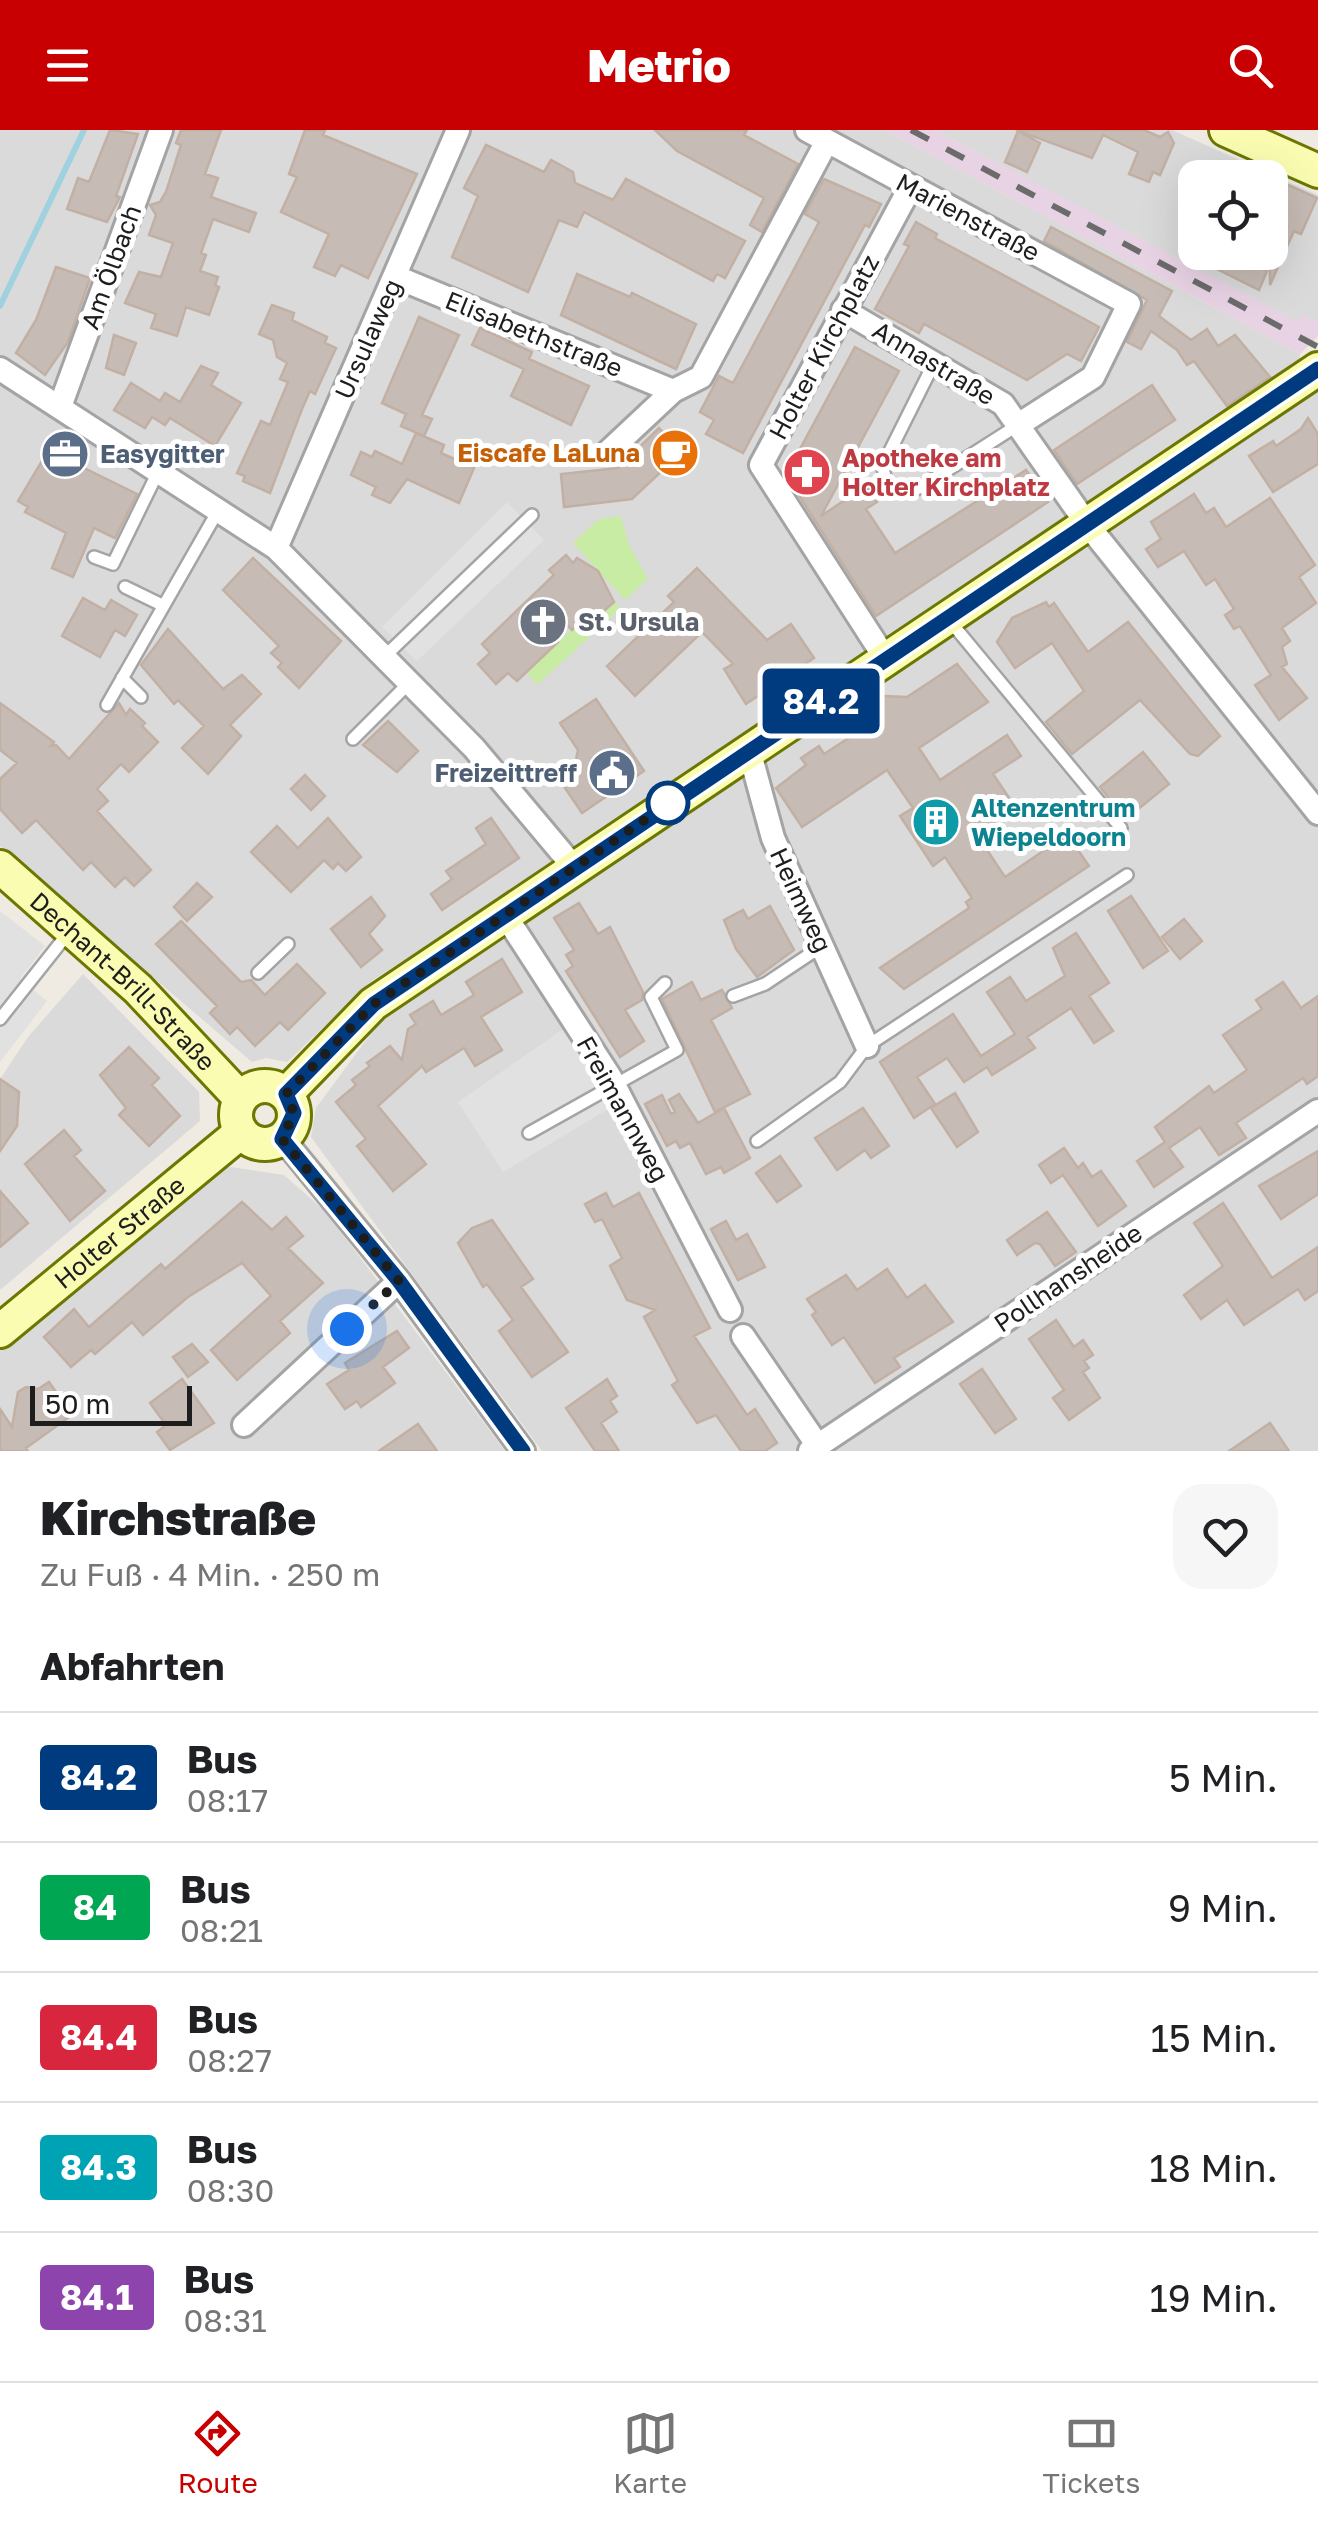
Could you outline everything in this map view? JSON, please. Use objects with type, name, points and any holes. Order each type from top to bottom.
[{"type":"street","name":"Am Ölbach","points":[[60,404],[161,130]]},
{"type":"street","name":"Ursulaweg","points":[[276,548],[458,130]]},
{"type":"street","points":[[1226,130],[1318,171]]},
{"type":"street","points":[[609,451],[673,391],[700,377],[817,136]]},
{"type":"street","name":"Marienstraße","points":[[817,136],[1128,304]]},
{"type":"street","name":"Holter Kirchplatz","points":[[885,658],[761,465],[911,186]]},
{"type":"street","name":"Elisabethstraße","points":[[396,277],[673,391]]},
{"type":"street","name":"Annastraße","points":[[1018,425],[1093,377],[1128,304]]},
{"type":"street","name":"Annastraße","points":[[843,310],[1003,404],[1086,524]]},
{"type":"street","points":[[0,369],[60,404],[276,548],[410,682],[573,866]]},
{"type":"street","points":[[286,1094],[374,1004],[573,866],[1305,382]]},
{"type":"street","points":[[1086,524],[1318,813]]},
{"type":"street","name":"Heimweg","points":[[748,750],[773,838],[867,1046]]},
{"type":"street","name":"Dechant-Brill-Straße","points":[[0,867],[138,989],[240,1098]]},
{"type":"street","name":"Freimannweg","points":[[505,914],[614,1085],[730,1310]]},
{"type":"street","points":[[262,1085],[286,1094],[294,1113],[282,1139],[254,1143],[241,1132],[235,1114],[240,1098],[262,1085]]},
{"type":"street","name":"Pollhansheide","points":[[742,1336],[814,1448],[1318,1111]]},
{"type":"street","name":"Holter Straße","points":[[0,1331],[241,1132]]},
{"type":"street","points":[[282,1139],[399,1281],[513,1446]]},
{"type":"street","points":[[244,1425],[399,1281]]},
{"type":"lane","points":[[935,361],[883,465],[884,480],[892,490],[908,494],[1018,425]]},
{"type":"lane","points":[[94,557],[113,564],[159,470]]},
{"type":"lane","points":[[107,705],[218,509]]},
{"type":"lane","points":[[385,656],[532,515]]},
{"type":"lane","points":[[125,588],[162,606]]},
{"type":"lane","points":[[946,617],[1122,828]]},
{"type":"lane","points":[[122,678],[141,698]]},
{"type":"lane","points":[[353,739],[410,682]]},
{"type":"lane","points":[[757,1141],[840,1082],[867,1046],[1127,874]]},
{"type":"lane","points":[[0,1019],[72,928]]},
{"type":"lane","points":[[258,973],[288,944]]},
{"type":"lane","points":[[733,996],[765,984],[822,946]]},
{"type":"lane","points":[[529,1132],[677,1050],[651,997],[665,983]]},
{"type":"shaded area","points":[[0,130],[885,130],[1300,354],[1299,363],[573,852],[373,980],[287,1062],[266,1058],[252,1062],[0,846]]},
{"type":"shaded area","points":[[885,130],[935,130],[1178,259],[1178,270],[1200,270],[1298,322],[1302,314],[1318,323],[1318,336],[1300,354]]},
{"type":"shaded area","points":[[935,130],[1172,130],[1239,160],[1178,160],[1178,259]]},
{"type":"shaded area","points":[[1288,182],[1318,195],[1318,323],[1302,315],[1298,323],[1198,270],[1288,270]]},
{"type":"shaded area","points":[[1318,382],[1318,1451],[542,1451],[311,1137],[316,1108],[381,1020],[587,873]]},
{"type":"shaded area","points":[[507,502],[544,540],[417,661],[382,627]]},
{"type":"shaded area","points":[[0,911],[45,946],[20,979],[47,1001],[0,1062]]},
{"type":"shaded area","points":[[83,974],[199,1092],[200,1121],[0,1290],[0,1079],[28,1037]]},
{"type":"shaded area","points":[[566,1027],[615,1105],[503,1172],[458,1102]]},
{"type":"shaded area","points":[[224,1166],[284,1175],[326,1212],[505,1451],[0,1451],[0,1349]]},
{"type":"green space","points":[[621,516],[629,545],[648,579],[625,600],[573,543],[599,519]]},
{"type":"green space","points":[[615,603],[621,608],[537,685],[527,673],[587,614],[595,621]]},
{"type":"building","points":[[110,130],[138,134],[116,196],[120,197],[107,222],[67,209],[78,178],[89,182]]},
{"type":"building","points":[[181,130],[221,130],[205,174],[218,178],[211,197],[256,213],[249,232],[213,219],[201,253],[206,255],[200,271],[218,277],[215,285],[219,287],[209,315],[186,307],[177,336],[151,328],[156,314],[125,303],[139,272],[161,277],[173,243],[149,235],[156,215],[150,205],[160,202],[166,192],[181,145],[176,143]]},
{"type":"building","points":[[305,130],[325,130],[323,135],[417,174],[368,278],[341,265],[335,276],[314,267],[329,234],[281,212],[297,177],[289,174]]},
{"type":"building","points":[[655,130],[747,130],[744,135],[798,164],[762,232],[750,225],[764,198],[677,151]]},
{"type":"building","points":[[1016,130],[1144,130],[1160,137],[1168,132],[1174,143],[1160,175],[1153,172],[1149,182],[1129,174],[1138,152],[1103,135],[1092,158]]},
{"type":"building","points":[[1018,131],[1040,143],[1027,172],[1005,162]]},
{"type":"building","points":[[486,145],[544,172],[551,160],[573,172],[575,183],[613,200],[626,179],[745,241],[725,278],[717,274],[713,281],[584,212],[577,227],[559,220],[528,292],[452,257],[478,196],[464,188]]},
{"type":"building","points":[[824,179],[881,204],[869,227],[865,225],[743,453],[706,434],[714,420],[700,412],[719,376],[733,383],[792,273],[819,222],[805,214]]},
{"type":"building","points":[[1288,185],[1317,198],[1301,234],[1294,231],[1288,244]]},
{"type":"building","points":[[916,222],[937,234],[935,238],[1099,327],[1081,361],[1067,354],[1027,380],[924,324],[919,333],[875,309],[909,246],[904,244]]},
{"type":"building","points":[[1051,227],[1172,291],[1159,316],[1191,340],[1207,329],[1218,346],[1235,335],[1270,377],[1227,406],[1194,361],[1187,365],[1177,350],[1151,331],[1141,349],[1127,342],[1147,300],[1044,241]]},
{"type":"building","points":[[56,267],[90,278],[68,342],[45,375],[16,353],[36,320]]},
{"type":"building","points":[[1219,270],[1267,271],[1259,290]]},
{"type":"building","points":[[577,274],[630,297],[632,293],[696,324],[676,369],[561,315]]},
{"type":"building","points":[[272,305],[294,313],[292,320],[327,337],[325,343],[336,348],[315,394],[310,391],[270,493],[243,481],[245,476],[237,473],[261,421],[270,425],[288,382],[280,379],[287,363],[277,357],[273,340],[259,334]]},
{"type":"building","points":[[419,317],[459,335],[422,415],[432,419],[424,436],[401,426],[406,414],[382,403]]},
{"type":"building","points":[[480,328],[532,352],[529,359],[589,386],[571,425],[511,396],[524,369],[472,345]]},
{"type":"building","points":[[114,335],[136,343],[124,375],[106,368]]},
{"type":"building","points":[[855,347],[899,371],[821,516],[866,486],[877,502],[866,509],[895,553],[1026,470],[1048,502],[876,616],[786,475]]},
{"type":"building","points":[[201,366],[218,373],[211,385],[241,403],[215,446],[170,418],[165,425],[152,417],[145,428],[114,410],[131,383],[160,401],[165,393],[180,402]]},
{"type":"building","points":[[1152,385],[1175,420],[1077,484],[1054,450]]},
{"type":"building","points":[[1308,418],[1318,434],[1318,464],[1273,492],[1249,456],[1273,441],[1276,446],[1301,429]]},
{"type":"building","points":[[659,428],[682,452],[632,499],[564,507],[561,474],[618,468]]},
{"type":"building","points":[[416,433],[444,445],[441,453],[474,468],[459,503],[407,479],[390,503],[372,495],[376,487],[351,475],[361,452],[372,457],[375,451],[402,464]]},
{"type":"building","points":[[54,441],[81,455],[76,464],[137,494],[115,538],[94,528],[73,577],[52,568],[66,533],[25,512],[28,507],[18,501]]},
{"type":"building","points":[[1194,494],[1206,513],[1214,508],[1226,527],[1270,498],[1315,565],[1299,577],[1316,603],[1282,628],[1290,641],[1282,647],[1287,664],[1282,667],[1307,698],[1279,720],[1255,685],[1271,675],[1240,626],[1234,629],[1225,615],[1234,609],[1215,579],[1206,585],[1184,551],[1158,567],[1146,549],[1161,539],[1151,522]]},
{"type":"building","name":"St. Ursula","points":[[566,555],[573,563],[577,558],[598,571],[614,602],[595,619],[589,614],[572,630],[549,606],[539,613],[558,642],[517,681],[508,673],[496,684],[478,664],[490,653],[482,644],[554,575],[549,570]]},
{"type":"building","points":[[253,558],[341,641],[299,688],[278,667],[282,663],[271,653],[279,646],[223,590]]},
{"type":"building","points":[[697,568],[767,640],[791,624],[814,658],[746,704],[724,669],[733,664],[702,632],[635,696],[607,666],[674,602],[668,596]]},
{"type":"building","points":[[83,598],[105,610],[111,600],[137,615],[125,636],[115,630],[100,657],[62,636]]},
{"type":"building","points":[[1046,602],[1049,607],[1054,603],[1088,652],[1128,622],[1220,736],[1198,756],[1190,754],[1140,700],[1072,754],[1046,722],[1084,691],[1052,643],[1015,668],[997,642],[1012,618]]},
{"type":"building","points":[[168,629],[223,689],[242,675],[261,694],[230,725],[241,736],[208,774],[182,748],[204,726],[178,700],[174,704],[141,665]]},
{"type":"building","name":"Altenzentrum Wiepeldoorn","points":[[957,664],[988,702],[919,748],[940,780],[1007,735],[1021,756],[993,774],[1018,811],[979,838],[1005,877],[1061,839],[1065,844],[1071,840],[1089,866],[904,989],[880,968],[969,908],[966,902],[972,898],[945,857],[933,866],[900,816],[913,808],[887,770],[802,827],[776,788],[806,765],[801,758],[819,746],[824,754],[878,719],[877,706],[884,696],[907,697]]},
{"type":"building","points":[[596,699],[644,771],[582,813],[563,785],[572,779],[578,750],[560,723]]},
{"type":"building","points":[[0,703],[54,742],[51,746],[56,745],[69,759],[119,703],[126,715],[130,709],[145,723],[142,726],[158,742],[129,772],[121,764],[97,789],[108,801],[97,811],[151,870],[134,886],[125,877],[115,887],[91,862],[83,870],[36,820],[22,833],[0,809],[0,779],[17,763],[0,750]]},
{"type":"building","points":[[388,721],[418,751],[397,772],[363,745]]},
{"type":"building","points":[[1143,752],[1169,784],[1126,819],[1100,787]]},
{"type":"building","points":[[305,775],[325,796],[311,810],[291,789]]},
{"type":"building","points":[[328,818],[361,857],[346,871],[338,863],[333,869],[324,860],[291,892],[251,852],[277,826],[298,848]]},
{"type":"building","points":[[491,818],[519,858],[442,910],[431,894],[452,879],[446,871],[486,844],[476,828]]},
{"type":"building","points":[[197,883],[212,897],[187,921],[174,907]]},
{"type":"building","points":[[1131,896],[1168,951],[1143,968],[1108,911]]},
{"type":"building","points":[[371,897],[385,916],[369,934],[382,950],[361,967],[331,929]]},
{"type":"building","points":[[579,903],[598,934],[610,927],[643,992],[642,1000],[625,1010],[644,1041],[620,1057],[566,971],[573,966],[566,955],[574,950],[554,918]]},
{"type":"building","points":[[770,906],[794,950],[757,977],[736,949],[724,920],[743,910],[748,919]]},
{"type":"building","points":[[1184,919],[1202,941],[1180,959],[1162,937]]},
{"type":"building","points":[[181,921],[241,982],[251,980],[265,995],[297,964],[325,993],[288,1030],[280,1022],[255,1046],[237,1027],[230,1034],[210,1013],[217,1006],[156,944]]},
{"type":"building","points":[[1076,933],[1109,983],[1089,996],[1113,1031],[1094,1043],[1071,1008],[1027,1037],[1035,1048],[992,1075],[987,1067],[964,1082],[947,1058],[917,1077],[935,1104],[914,1118],[880,1062],[953,1014],[981,1056],[1015,1034],[987,992],[1010,977],[1026,1001],[1065,976],[1053,948]]},
{"type":"building","points":[[502,959],[522,992],[481,1017],[502,1050],[475,1066],[464,1048],[426,1072],[422,1066],[378,1106],[426,1164],[393,1191],[357,1146],[366,1139],[336,1102],[356,1085],[352,1080],[370,1066],[367,1063],[390,1046],[402,1060],[408,1029],[416,1024],[410,1015],[433,1001],[441,1015],[474,995],[466,982]]},
{"type":"building","points":[[692,982],[701,1000],[722,990],[732,1008],[711,1020],[750,1094],[715,1112],[662,999]]},
{"type":"building","points":[[1283,982],[1301,1008],[1318,996],[1318,1076],[1307,1084],[1303,1078],[1236,1123],[1246,1138],[1219,1155],[1200,1127],[1169,1148],[1183,1167],[1154,1187],[1137,1161],[1165,1142],[1155,1127],[1209,1086],[1214,1093],[1247,1070],[1223,1035],[1262,1009],[1256,1000]]},
{"type":"building","points":[[129,1047],[159,1078],[152,1085],[180,1116],[149,1146],[119,1115],[126,1108],[100,1075]]},
{"type":"building","points":[[0,1079],[19,1092],[17,1126],[0,1151]]},
{"type":"building","points":[[955,1093],[978,1132],[957,1147],[931,1108]]},
{"type":"building","points":[[679,1094],[698,1123],[724,1108],[750,1158],[724,1173],[721,1167],[706,1174],[690,1143],[680,1148],[676,1141],[667,1146],[645,1104],[662,1095],[671,1114],[675,1112],[669,1100]]},
{"type":"building","points":[[863,1108],[889,1146],[871,1158],[865,1150],[837,1170],[815,1138]]},
{"type":"building","points":[[64,1130],[81,1150],[74,1156],[105,1191],[70,1221],[25,1164]]},
{"type":"building","points":[[1064,1148],[1078,1168],[1083,1163],[1092,1177],[1101,1171],[1126,1206],[1098,1226],[1063,1175],[1051,1183],[1039,1165]]},
{"type":"building","points":[[1318,1151],[1318,1194],[1281,1219],[1259,1186]]},
{"type":"building","points":[[780,1156],[801,1186],[777,1202],[756,1173]]},
{"type":"building","points":[[0,1191],[28,1223],[0,1247]]},
{"type":"building","points":[[606,1193],[613,1207],[639,1193],[710,1328],[694,1336],[747,1415],[755,1409],[777,1443],[765,1451],[741,1451],[716,1415],[697,1423],[672,1385],[678,1381],[644,1317],[655,1310],[627,1300],[610,1266],[622,1258],[602,1219],[595,1222],[585,1204]]},
{"type":"building","points":[[242,1202],[272,1230],[286,1217],[303,1236],[288,1248],[323,1283],[280,1321],[290,1333],[237,1380],[211,1350],[271,1296],[242,1263],[188,1297],[143,1335],[132,1322],[95,1354],[91,1350],[71,1367],[44,1337],[74,1309],[89,1327],[161,1264],[165,1269]]},
{"type":"building","points":[[1223,1203],[1272,1278],[1318,1247],[1318,1291],[1305,1300],[1298,1289],[1244,1325],[1227,1300],[1201,1319],[1184,1295],[1223,1266],[1194,1223]]},
{"type":"building","points":[[1047,1212],[1076,1252],[1055,1266],[1040,1244],[1035,1243],[1017,1255],[1007,1240]]},
{"type":"building","points":[[492,1220],[533,1279],[521,1287],[568,1352],[532,1377],[499,1331],[513,1320],[487,1284],[483,1287],[458,1243],[472,1228]]},
{"type":"building","points":[[726,1221],[736,1240],[747,1234],[765,1267],[738,1280],[711,1229]]},
{"type":"building","points":[[887,1269],[907,1298],[925,1285],[953,1322],[894,1358],[900,1367],[875,1383],[844,1337],[832,1345],[812,1315],[816,1312],[807,1299],[846,1275],[857,1290]]},
{"type":"building","points":[[1056,1320],[1074,1347],[1083,1340],[1093,1355],[1084,1361],[1089,1368],[1083,1372],[1100,1398],[1069,1420],[1053,1398],[1064,1390],[1029,1339]]},
{"type":"building","points":[[397,1331],[409,1348],[383,1367],[395,1383],[361,1407],[357,1401],[345,1409],[327,1384],[349,1370],[345,1363]]},
{"type":"building","points":[[192,1344],[208,1362],[188,1377],[173,1357]]},
{"type":"building","points":[[982,1369],[1016,1419],[995,1433],[960,1384]]},
{"type":"building","points":[[182,1379],[214,1423],[170,1450],[157,1432],[166,1425],[150,1403]]},
{"type":"building","points":[[607,1379],[617,1396],[610,1401],[617,1412],[601,1423],[619,1451],[595,1451],[566,1408]]},
{"type":"building","points":[[49,1382],[72,1415],[26,1448],[28,1451],[0,1451],[0,1409],[12,1427],[18,1392],[26,1387],[38,1389]]},
{"type":"building","points":[[1270,1423],[1289,1451],[1229,1451]]},
{"type":"building","points":[[418,1424],[437,1451],[379,1451]]},
{"type":"waterway","points":[[0,306],[84,130]]},
{"type":"railway","points":[[911,130],[1318,347]]},
{"type":"bus line","name":"84.2","points":[[523,1451],[399,1281],[282,1139],[294,1122],[292,1103],[286,1094],[374,1004],[573,866],[1318,369]]},
{"type":"place","name":"Eiscafe LaLuna","points":[[675,453]]},
{"type":"place","name":"Easygitter","points":[[65,454]]},
{"type":"place","name":"Apotheke am Holter Kirchplatz","points":[[807,472]]},
{"type":"place","name":"St. Ursula","points":[[543,622]]},
{"type":"place","name":"Freizeittreff","points":[[612,773]]},
{"type":"place","name":"Altenzentrum Wiepeldoorn","points":[[936,822]]},
{"type":"route","points":[[347,1329],[399,1281],[282,1139],[294,1122],[292,1103],[286,1094],[374,1004],[683,794],[668,803]]}]
